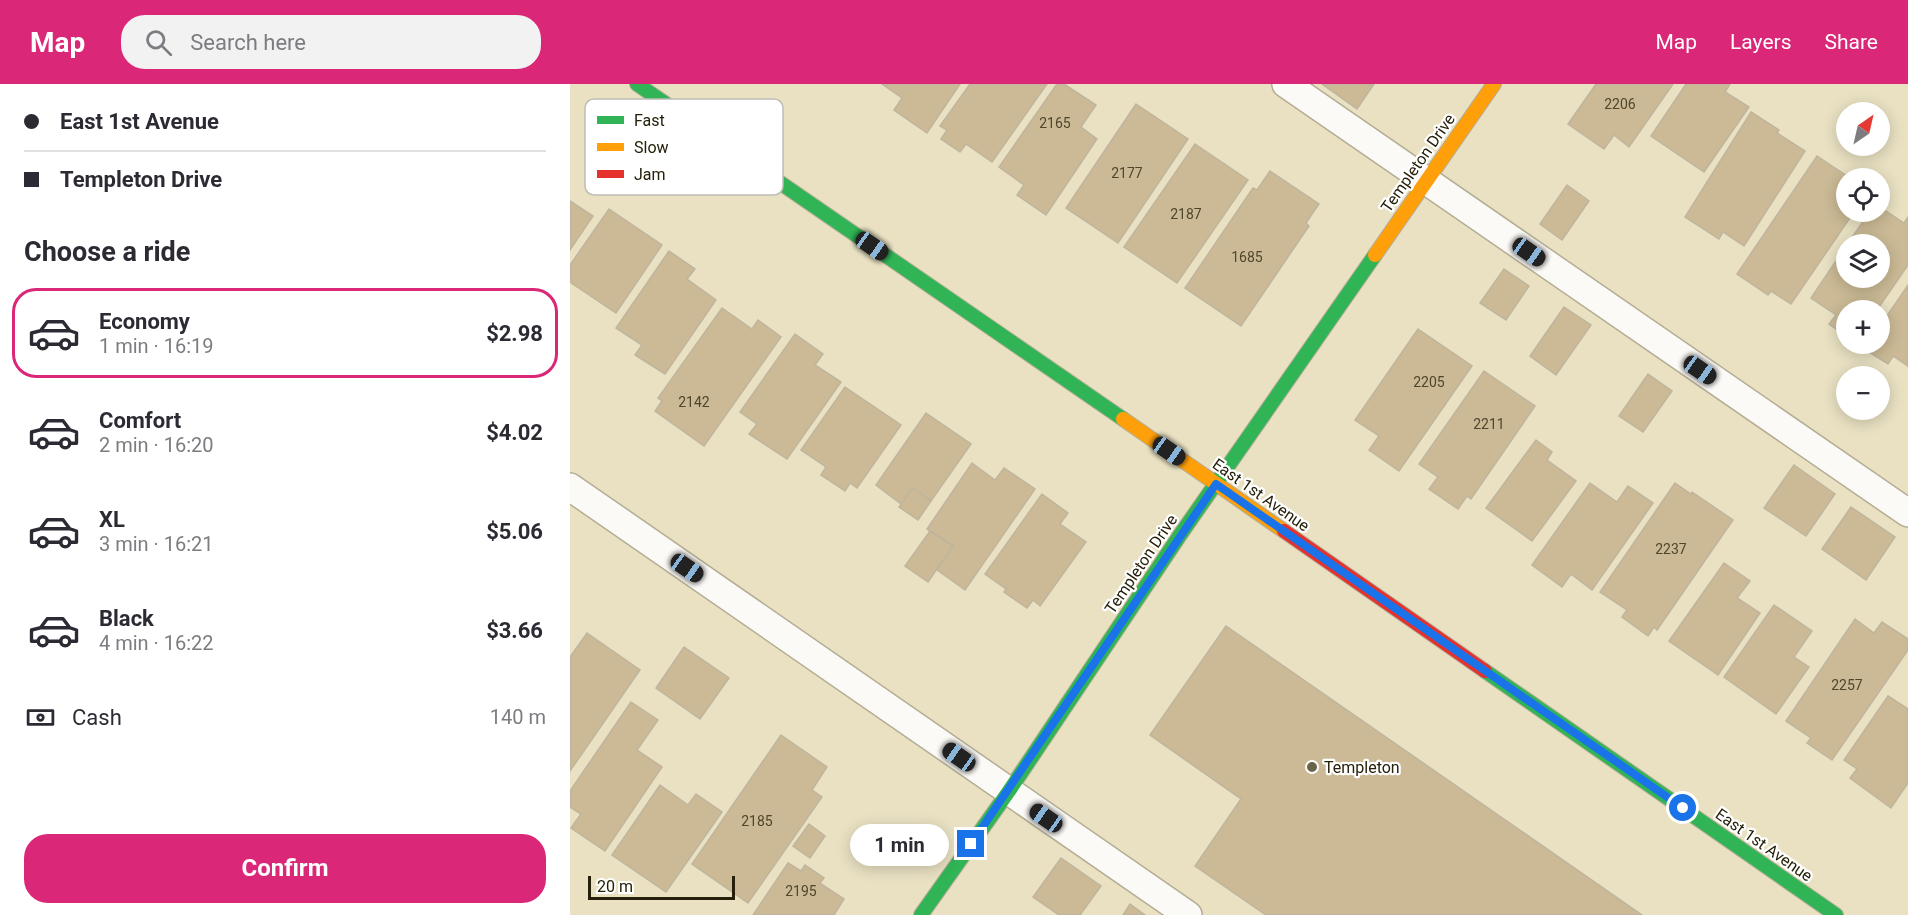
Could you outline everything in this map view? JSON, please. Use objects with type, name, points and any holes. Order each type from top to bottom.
[{"type":"main road","name":"East 1st Avenue","points":[[637,84],[659,99]]},
{"type":"main road","name":"Templeton Drive","points":[[921,915],[1009,791],[1173,545],[1494,84]]},
{"type":"main road","name":"East 1st Avenue","points":[[783,185],[1836,915]]},
{"type":"lane","points":[[1286,84],[1908,513]]},
{"type":"lane","points":[[570,487],[1188,915]]},
{"type":"building","points":[[882,84],[960,84],[927,133],[894,110],[902,98]]},
{"type":"building","points":[[970,84],[1047,84],[992,162],[966,144],[960,152],[941,139],[947,130],[940,126]]},
{"type":"building","points":[[1057,84],[1064,84],[1096,105],[1081,127],[1097,139],[1046,215],[1017,195],[1024,185],[999,167]]},
{"type":"building","points":[[1322,84],[1374,84],[1357,109]]},
{"type":"building","points":[[1596,84],[1673,84],[1629,147],[1614,135],[1604,149],[1568,124]]},
{"type":"building","points":[[1686,84],[1730,84],[1725,92],[1749,107],[1704,172],[1651,136]]},
{"type":"building","points":[[1136,104],[1188,139],[1118,243],[1066,208]]},
{"type":"building","points":[[1751,112],[1779,130],[1777,133],[1805,151],[1744,246],[1723,232],[1719,239],[1685,217]]},
{"type":"building","points":[[1195,144],[1248,180],[1177,283],[1124,247]]},
{"type":"building","points":[[1817,156],[1836,169],[1836,222],[1847,222],[1839,234],[1836,234],[1836,238],[1791,304],[1771,291],[1768,295],[1737,274]]},
{"type":"building","points":[[1270,171],[1319,204],[1306,223],[1309,226],[1241,326],[1185,288],[1253,188],[1257,190]]},
{"type":"building","points":[[1567,185],[1589,201],[1562,240],[1540,224]]},
{"type":"building","points":[[570,201],[593,216],[570,250]]},
{"type":"building","points":[[609,209],[662,245],[616,313],[570,282],[570,265]]},
{"type":"building","points":[[1890,214],[1904,223],[1908,217],[1908,265],[1884,300],[1836,300],[1836,315],[1811,298],[1836,261],[1836,288],[1890,288],[1890,234],[1854,234],[1863,222],[1890,222]]},
{"type":"building","points":[[669,251],[695,269],[687,279],[716,300],[665,374],[635,355],[642,345],[616,328]]},
{"type":"building","points":[[1504,269],[1529,286],[1506,320],[1480,303]]},
{"type":"building","points":[[1908,285],[1908,366],[1893,356],[1888,364],[1872,354],[1890,354],[1890,311]]},
{"type":"building","points":[[1564,307],[1591,325],[1556,375],[1530,356]]},
{"type":"building","points":[[722,308],[752,329],[758,320],[781,337],[704,446],[655,411],[662,401],[658,398]]},
{"type":"building","points":[[1836,315],[1836,329],[1829,324]]},
{"type":"building","points":[[1418,329],[1472,366],[1399,471],[1369,450],[1379,436],[1355,420]]},
{"type":"building","points":[[795,334],[823,354],[815,365],[841,382],[787,459],[749,434],[757,424],[740,412]]},
{"type":"building","points":[[1484,371],[1535,406],[1471,499],[1467,496],[1458,509],[1429,489],[1438,477],[1419,464]]},
{"type":"building","points":[[1648,374],[1672,391],[1643,432],[1619,416]]},
{"type":"building","points":[[845,387],[901,425],[857,488],[850,483],[845,491],[821,475],[826,467],[801,450]]},
{"type":"building","points":[[926,413],[971,444],[931,501],[913,488],[901,504],[876,485]]},
{"type":"building","points":[[1536,440],[1552,452],[1547,460],[1576,481],[1532,541],[1486,508]]},
{"type":"building","points":[[972,463],[995,480],[1004,468],[1035,489],[965,590],[936,569],[953,546],[927,529]]},
{"type":"building","points":[[1794,465],[1835,494],[1806,536],[1764,508]]},
{"type":"building","points":[[1590,483],[1617,502],[1628,486],[1653,503],[1592,590],[1571,574],[1562,587],[1532,565]]},
{"type":"building","points":[[1675,483],[1733,520],[1657,630],[1654,627],[1648,636],[1622,617],[1627,610],[1600,592]]},
{"type":"building","points":[[913,488],[931,501],[918,520],[899,507]]},
{"type":"building","points":[[1042,494],[1068,513],[1060,524],[1086,542],[1040,606],[1033,600],[1027,608],[1004,592],[1006,589],[985,574]]},
{"type":"building","points":[[1851,507],[1895,537],[1866,580],[1822,549]]},
{"type":"building","points":[[930,531],[953,546],[928,582],[905,566]]},
{"type":"building","points":[[1724,563],[1750,581],[1737,598],[1760,613],[1718,675],[1669,641]]},
{"type":"building","points":[[1774,605],[1812,631],[1794,657],[1809,667],[1776,714],[1724,677]]},
{"type":"building","points":[[1855,619],[1874,633],[1882,622],[1908,639],[1908,650],[1832,760],[1807,743],[1811,738],[1786,721]]},
{"type":"building","name":"Templeton","points":[[1226,626],[1642,915],[1266,915],[1195,866],[1241,799],[1150,735]]},
{"type":"building","points":[[587,633],[640,670],[570,771],[570,657]]},
{"type":"building","points":[[684,647],[729,678],[700,719],[656,688]]},
{"type":"building","points":[[1888,696],[1908,709],[1908,783],[1891,808],[1850,778],[1857,769],[1844,760]]},
{"type":"building","points":[[631,702],[658,720],[637,750],[662,767],[605,851],[571,828],[581,814],[570,807],[570,791]]},
{"type":"building","points":[[781,735],[827,767],[812,790],[822,797],[748,903],[692,864]]},
{"type":"building","points":[[660,785],[688,805],[696,794],[722,812],[666,892],[612,855]]},
{"type":"building","points":[[809,824],[825,836],[810,858],[793,846]]},
{"type":"building","points":[[1061,858],[1101,886],[1080,915],[1059,915],[1033,897]]},
{"type":"building","points":[[788,863],[801,871],[805,865],[824,878],[820,883],[844,899],[834,915],[753,915]]},
{"type":"building","points":[[1130,904],[1145,915],[1123,915]]},
{"type":"traffic: fast","points":[[637,84],[659,99]]},
{"type":"traffic: fast","points":[[783,185],[1123,419]]},
{"type":"traffic: fast","points":[[921,915],[1009,791],[1180,535],[1375,255]]},
{"type":"traffic: fast","points":[[1485,671],[1836,915]]},
{"type":"traffic: slow","points":[[1375,255],[1494,84]]},
{"type":"traffic: slow","points":[[1123,419],[1284,531]]},
{"type":"traffic: jam","points":[[1284,531],[1485,671]]},
{"type":"place","name":"Templeton","points":[[1312,767]]},
{"type":"route","points":[[971,844],[1216,484],[1683,808]]}]
